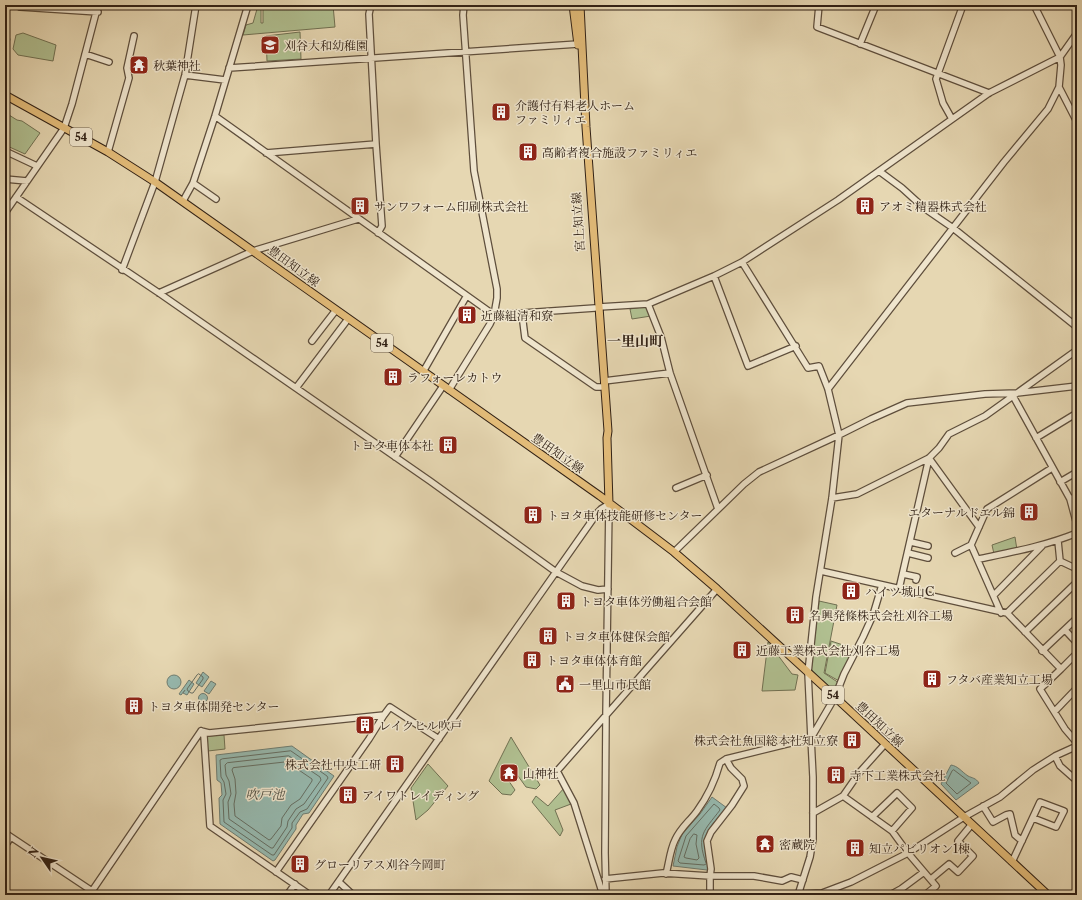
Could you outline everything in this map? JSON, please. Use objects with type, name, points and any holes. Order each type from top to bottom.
[{"type":"main road","name":"宮上知立線","points":[[573,5],[578,44],[582,127],[603,384],[610,504]]},
{"type":"main road","name":"宮上知立線","points":[[580,5],[597,308]]},
{"type":"main road","name":"豊田知立線","points":[[5,95],[108,152],[183,201],[610,504],[674,552],[717,589],[835,697],[1048,895]]},
{"type":"street","points":[[20,5],[20,7],[98,12]]},
{"type":"street","points":[[5,213],[64,128],[98,12],[98,5]]},
{"type":"street","points":[[122,270],[155,182],[185,75],[196,5]]},
{"type":"street","points":[[183,201],[193,182],[215,116],[228,68],[248,5]]},
{"type":"street","points":[[371,5],[369,14],[382,226],[378,233]]},
{"type":"street","points":[[395,457],[446,388],[490,324],[494,315],[497,298],[497,289],[475,178],[463,15],[464,5]]},
{"type":"street","points":[[819,5],[817,27],[990,93]]},
{"type":"street","points":[[860,44],[876,5]]},
{"type":"street","points":[[952,119],[943,103],[936,79],[963,5]]},
{"type":"street","points":[[828,389],[1004,162],[1048,109],[1060,87],[1060,57],[1034,5]]},
{"type":"street","points":[[215,116],[494,315],[648,304],[714,276],[742,262],[838,200],[990,93],[1060,57],[1077,33]]},
{"type":"street","points":[[108,152],[129,78],[126,68],[134,36]]},
{"type":"street","points":[[228,68],[578,44]]},
{"type":"street","points":[[85,54],[109,62]]},
{"type":"street","points":[[185,75],[225,80]]},
{"type":"street","points":[[1060,87],[1077,122]]},
{"type":"street","points":[[266,153],[376,144]]},
{"type":"street","points":[[5,151],[37,166]]},
{"type":"street","points":[[879,170],[924,208],[953,228],[1077,327]]},
{"type":"street","points":[[5,179],[27,181]]},
{"type":"street","points":[[193,182],[216,199]]},
{"type":"street","points":[[16,197],[122,270],[159,293],[456,499],[556,572],[582,586],[598,590],[608,590]]},
{"type":"street","points":[[159,293],[253,251],[358,219]]},
{"type":"street","points":[[742,262],[796,346],[808,368],[819,366],[828,389],[839,435],[832,498],[816,597],[808,673],[813,813],[812,848],[798,895],[823,894],[851,882],[908,853],[964,817],[1000,797],[1015,784],[1055,756],[1077,746]]},
{"type":"street","points":[[714,276],[748,366],[796,346]]},
{"type":"street","points":[[423,372],[466,296]]},
{"type":"street","points":[[648,304],[661,337],[670,373],[707,474],[718,509]]},
{"type":"street","points":[[312,340],[336,310]]},
{"type":"street","points":[[522,314],[525,338],[596,387],[603,384],[670,373]]},
{"type":"street","points":[[296,388],[348,319]]},
{"type":"street","points":[[832,498],[857,494],[929,458],[939,448],[948,434],[985,416],[1077,350]]},
{"type":"street","points":[[674,552],[744,484],[759,472],[871,419],[907,404],[985,394],[1015,395],[1077,386]]},
{"type":"street","points":[[1015,395],[1036,438],[1070,499],[1077,525]]},
{"type":"street","points":[[1036,438],[1077,413]]},
{"type":"street","points":[[929,458],[980,526]]},
{"type":"street","points":[[899,589],[929,458]]},
{"type":"street","points":[[955,553],[971,545],[987,509],[1052,468]]},
{"type":"street","points":[[1060,482],[1077,472]]},
{"type":"street","points":[[676,488],[707,474]]},
{"type":"street","points":[[1070,499],[1077,497]]},
{"type":"street","points":[[329,895],[598,512],[601,508],[610,504],[606,716],[605,895]]},
{"type":"street","points":[[978,559],[1043,546],[1077,533]]},
{"type":"street","points":[[1058,541],[1060,561]]},
{"type":"street","points":[[910,542],[928,546]]},
{"type":"street","points":[[971,545],[1004,613],[1061,669]]},
{"type":"street","points":[[994,595],[1043,546]]},
{"type":"street","points":[[908,553],[928,558]]},
{"type":"street","points":[[1060,561],[1077,569]]},
{"type":"street","points":[[1004,613],[1060,561]]},
{"type":"street","points":[[821,571],[1004,613]]},
{"type":"street","points":[[903,574],[917,577],[916,580]]},
{"type":"street","points":[[1025,632],[1077,582]]},
{"type":"street","points":[[666,874],[674,841],[684,824],[696,812],[709,793],[720,763],[726,759],[811,738],[835,697],[844,674],[863,638],[873,614],[882,585]]},
{"type":"street","points":[[605,895],[574,803],[556,771],[717,589]]},
{"type":"street","points":[[1042,651],[1077,618]]},
{"type":"street","points":[[1065,630],[1077,643]]},
{"type":"street","points":[[1077,653],[1040,689],[1065,729],[1077,743]]},
{"type":"street","points":[[1055,711],[1077,688]]},
{"type":"street","points":[[276,872],[390,707],[439,739]]},
{"type":"street","points":[[202,730],[209,733],[384,716]]},
{"type":"street","points":[[202,730],[204,736],[210,826],[310,895]]},
{"type":"street","points":[[5,833],[95,893],[202,730]]},
{"type":"street","points":[[813,813],[843,796],[859,773],[885,744]]},
{"type":"street","points":[[1055,756],[1060,766],[1077,781]]},
{"type":"street","points":[[710,895],[711,869],[707,841],[713,828],[732,805],[744,786],[742,779],[731,768],[726,759]]},
{"type":"street","points":[[872,816],[897,793],[912,808],[892,831]]},
{"type":"street","points":[[843,796],[892,831],[908,853],[936,886],[925,895]]},
{"type":"street","points":[[1012,862],[1040,802],[1064,811],[1056,827],[1033,818]]},
{"type":"street","points":[[983,806],[993,822],[1010,814],[1015,835],[1022,841]]},
{"type":"street","points":[[931,880],[949,864],[958,872],[973,856],[958,841],[972,824]]},
{"type":"street","points":[[5,846],[11,837]]},
{"type":"street","points":[[592,859],[605,860]]},
{"type":"street","points":[[890,895],[924,872]]},
{"type":"street","points":[[605,879],[666,874],[754,876],[782,881],[791,878],[803,880]]},
{"type":"street","points":[[339,882],[353,895]]},
{"type":"street","points":[[287,895],[295,884]]},
{"type":"green space","points":[[258,5],[333,5],[335,27],[243,35],[246,25],[253,23],[257,9],[261,9],[261,23],[263,23],[263,7],[258,7]]},
{"type":"green space","points":[[300,32],[301,59],[267,61],[266,36]]},
{"type":"green space","points":[[23,33],[56,45],[53,61],[18,55],[13,49],[16,35]]},
{"type":"green space","points":[[9,115],[22,121],[40,133],[25,154],[5,145],[5,121]]},
{"type":"green space","points":[[648,306],[651,316],[632,319],[630,309]]},
{"type":"green space","points":[[1015,537],[1017,550],[994,554],[992,545]]},
{"type":"green space","points":[[819,601],[837,605],[824,673],[839,683],[835,692],[811,671]]},
{"type":"green space","points":[[831,641],[846,646],[849,660],[839,681],[825,673]]},
{"type":"green space","points":[[768,642],[792,674],[798,675],[795,690],[762,691]]},
{"type":"green space","points":[[224,735],[225,749],[208,751],[206,736]]},
{"type":"green space","points":[[511,737],[540,785],[536,789],[526,787],[513,769],[504,774],[515,790],[511,795],[502,794],[489,781]]},
{"type":"green space","points":[[428,764],[448,786],[428,810],[416,820],[411,788]]},
{"type":"green space","points":[[565,787],[571,804],[555,810],[563,830],[560,836],[532,802],[536,796],[548,806]]},
{"type":"water","points":[[5,31],[10,39],[5,61]]},
{"type":"water","points":[[203,672],[209,677],[202,687],[196,683]]},
{"type":"water","points":[[174,675],[179,677],[181,682],[179,687],[174,689],[169,687],[167,682],[169,677]]},
{"type":"water","points":[[189,680],[194,684],[187,695],[183,693],[185,690],[181,695],[179,694]]},
{"type":"water","points":[[211,681],[216,684],[209,694],[204,691]]},
{"type":"water","points":[[203,693],[208,698],[203,703],[198,698]]},
{"type":"water","name":"吹戸池","points":[[292,746],[334,776],[309,813],[303,814],[296,825],[296,829],[273,861],[220,824],[219,798],[222,795],[221,783],[217,780],[216,755]]},
{"type":"water","points":[[951,765],[958,768],[979,783],[956,800],[941,784]]},
{"type":"water","points":[[712,797],[727,808],[709,829],[705,839],[705,844],[712,865],[707,870],[673,866],[677,847],[682,834],[700,814]]},
{"type":"place","name":"刈谷大和幼稚園","points":[[270,45]]},
{"type":"place","name":"秋葉神社","points":[[139,65]]},
{"type":"place","name":"介護付有料老人ホーム ファミリィエ","points":[[501,112]]},
{"type":"place","name":"高齢者複合施設ファミリィエ","points":[[528,152]]},
{"type":"place","name":"サンワフォーム印刷株式会社","points":[[360,206]]},
{"type":"place","name":"アオミ精器株式会社","points":[[865,206]]},
{"type":"place","name":"近藤組清和寮","points":[[467,315]]},
{"type":"place","name":"ラフォーレカトウ","points":[[393,377]]},
{"type":"place","name":"トヨタ車体本社","points":[[448,445]]},
{"type":"place","name":"エターナルドエル錦","points":[[1029,512]]},
{"type":"place","name":"トヨタ車体技能研修センター","points":[[533,515]]},
{"type":"place","name":"ハイツ城山C","points":[[851,591]]},
{"type":"place","name":"トヨタ車体労働組合会館","points":[[566,601]]},
{"type":"place","name":"名興発條株式会社刈谷工場","points":[[795,615]]},
{"type":"place","name":"トヨタ車体健保会館","points":[[548,636]]},
{"type":"place","name":"近藤工業株式会社刈谷工場","points":[[742,650]]},
{"type":"place","name":"トヨタ車体体育館","points":[[532,660]]},
{"type":"place","name":"フタバ産業知立工場","points":[[932,679]]},
{"type":"place","name":"一里山市民館","points":[[565,684]]},
{"type":"place","name":"トヨタ車体開発センター","points":[[134,706]]},
{"type":"place","name":"レイクヒル吹戸","points":[[365,725]]},
{"type":"place","name":"株式会社魚国総本社知立寮","points":[[852,740]]},
{"type":"place","name":"株式会社中央工研","points":[[395,764]]},
{"type":"place","name":"山神社","points":[[509,773]]},
{"type":"place","name":"寺下工業株式会社","points":[[836,775]]},
{"type":"place","name":"アイワトレイディング","points":[[348,795]]},
{"type":"place","name":"密蔵院","points":[[765,844]]},
{"type":"place","name":"知立パビリオン1棟","points":[[855,848]]},
{"type":"place","name":"グローリアス刈谷今岡町","points":[[300,864]]},
{"type":"district","name":"一里山町","points":[[635,341]]}]
